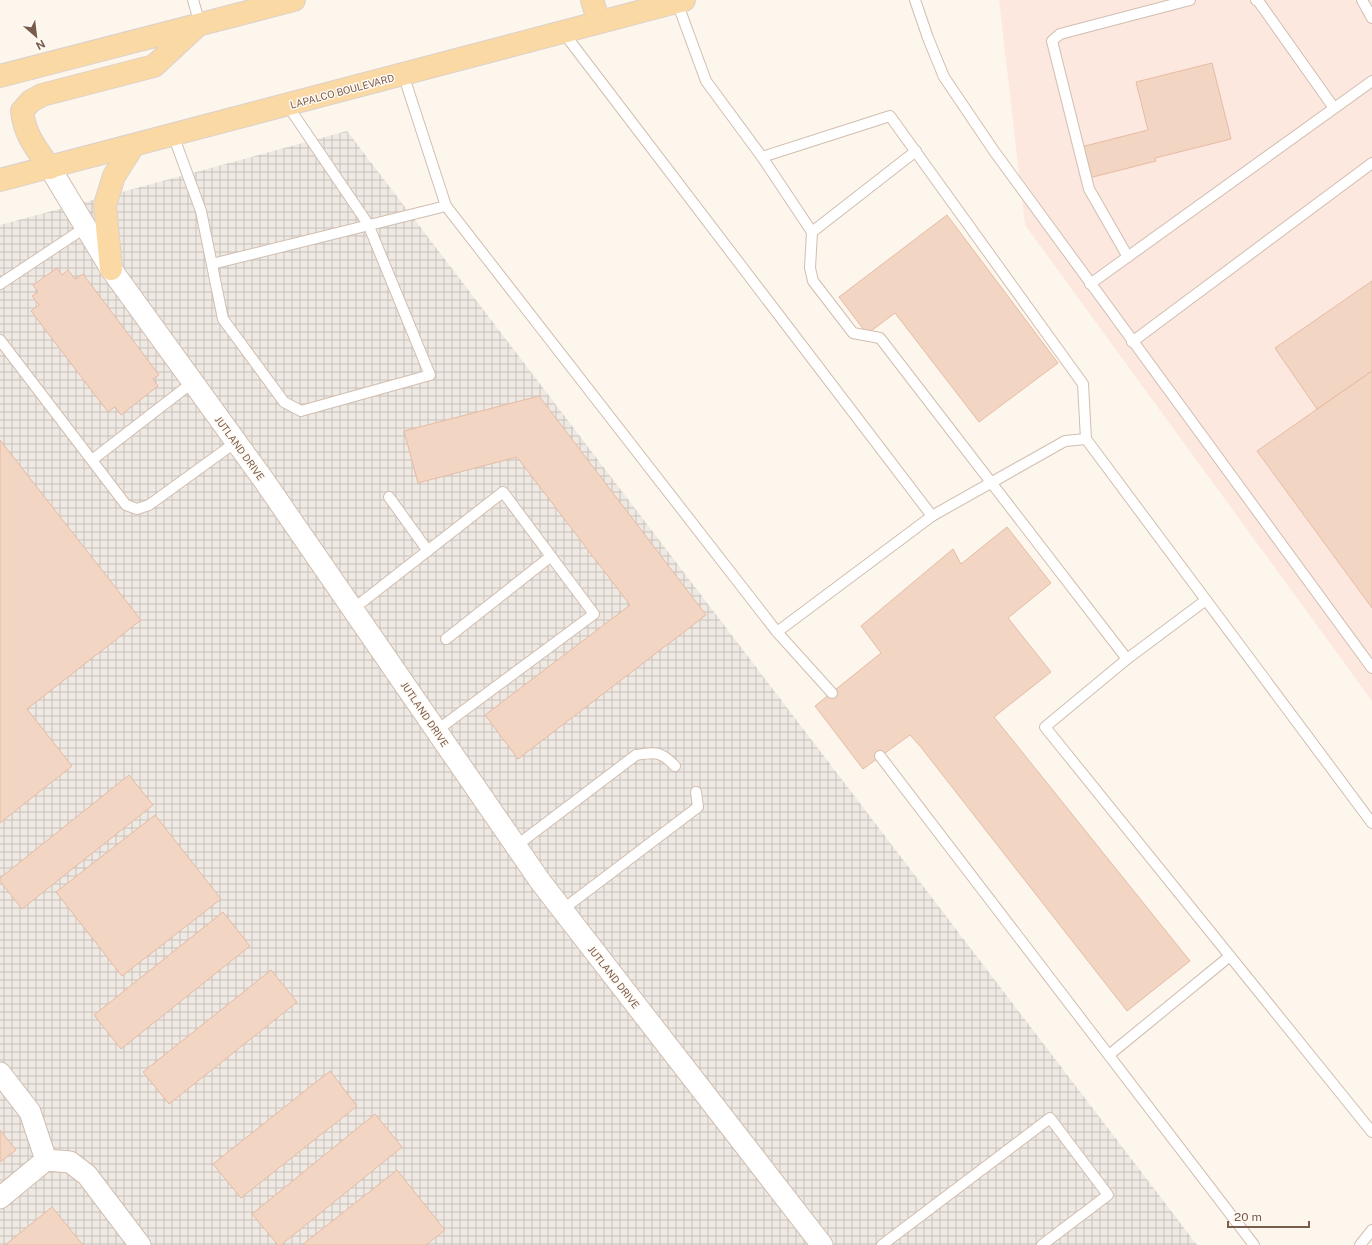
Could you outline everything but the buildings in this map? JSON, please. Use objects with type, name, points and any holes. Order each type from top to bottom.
[{"type":"main road","points":[[0,76],[200,24],[266,3],[294,0]]},
{"type":"main road","points":[[592,0],[599,22]]},
{"type":"main road","name":"LAPALCO BOULEVARD","points":[[0,180],[288,106],[563,32],[652,5],[681,1]]},
{"type":"main road","points":[[50,168],[28,136],[24,123],[22,111],[31,101],[42,95],[154,66],[200,24]]},
{"type":"main road","points":[[111,269],[105,205],[114,176],[133,146]]},
{"type":"street","name":"JUTLAND DRIVE","points":[[50,168],[111,269],[236,442],[516,846],[562,910],[822,1245]]},
{"type":"street","points":[[0,1073],[30,1112],[46,1160]]},
{"type":"street","points":[[0,1198],[46,1160],[70,1162],[87,1175],[140,1245]]},
{"type":"lane","points":[[193,0],[200,24]]},
{"type":"lane","points":[[915,0],[928,38],[944,77],[994,151],[1132,342],[1372,668]]},
{"type":"lane","points":[[1128,257],[1107,224],[1089,189],[1052,41],[1060,34],[1170,3],[1190,0]]},
{"type":"lane","points":[[1256,0],[1259,2],[1334,108]]},
{"type":"lane","points":[[1362,0],[1372,18]]},
{"type":"lane","points":[[681,1],[706,81],[762,157],[812,232],[810,268],[813,281],[853,333],[880,338],[1128,659]]},
{"type":"lane","points":[[563,32],[932,516]]},
{"type":"lane","points":[[403,74],[446,206],[777,632],[832,693]]},
{"type":"lane","points":[[1090,284],[1372,81]]},
{"type":"lane","points":[[173,136],[201,212],[224,320],[284,402],[301,411],[430,375],[368,224],[288,106]]},
{"type":"lane","points":[[762,157],[890,116],[1084,384],[1086,439],[1372,824]]},
{"type":"lane","points":[[812,232],[916,151]]},
{"type":"lane","points":[[1132,342],[1372,163]]},
{"type":"lane","points":[[212,264],[368,224],[446,206]]},
{"type":"lane","points":[[0,284],[86,227]]},
{"type":"lane","points":[[0,340],[126,505],[137,509],[149,505],[236,442]]},
{"type":"lane","points":[[92,460],[193,382]]},
{"type":"lane","points":[[777,632],[932,516],[1065,441],[1086,439]]},
{"type":"lane","points":[[353,609],[503,492],[594,614],[436,731]]},
{"type":"lane","points":[[389,498],[428,550]]},
{"type":"lane","points":[[446,639],[550,557]]},
{"type":"lane","points":[[1206,600],[1128,659],[1045,727],[1372,1132]]},
{"type":"lane","points":[[516,846],[636,755],[653,752],[665,755],[675,766]]},
{"type":"lane","points":[[880,756],[1254,1245]]},
{"type":"lane","points":[[562,910],[698,807],[696,792]]},
{"type":"lane","points":[[1109,1055],[1230,956]]},
{"type":"lane","points":[[882,1245],[1050,1118],[1108,1195],[1042,1245]]},
{"type":"lane","points":[[1360,1245],[1372,1230]]},
{"type":"shaded area","points":[[999,0],[1372,0],[1372,701],[1025,225]]},
{"type":"shaded area","points":[[347,131],[1197,1245],[0,1245],[0,225]]}]
